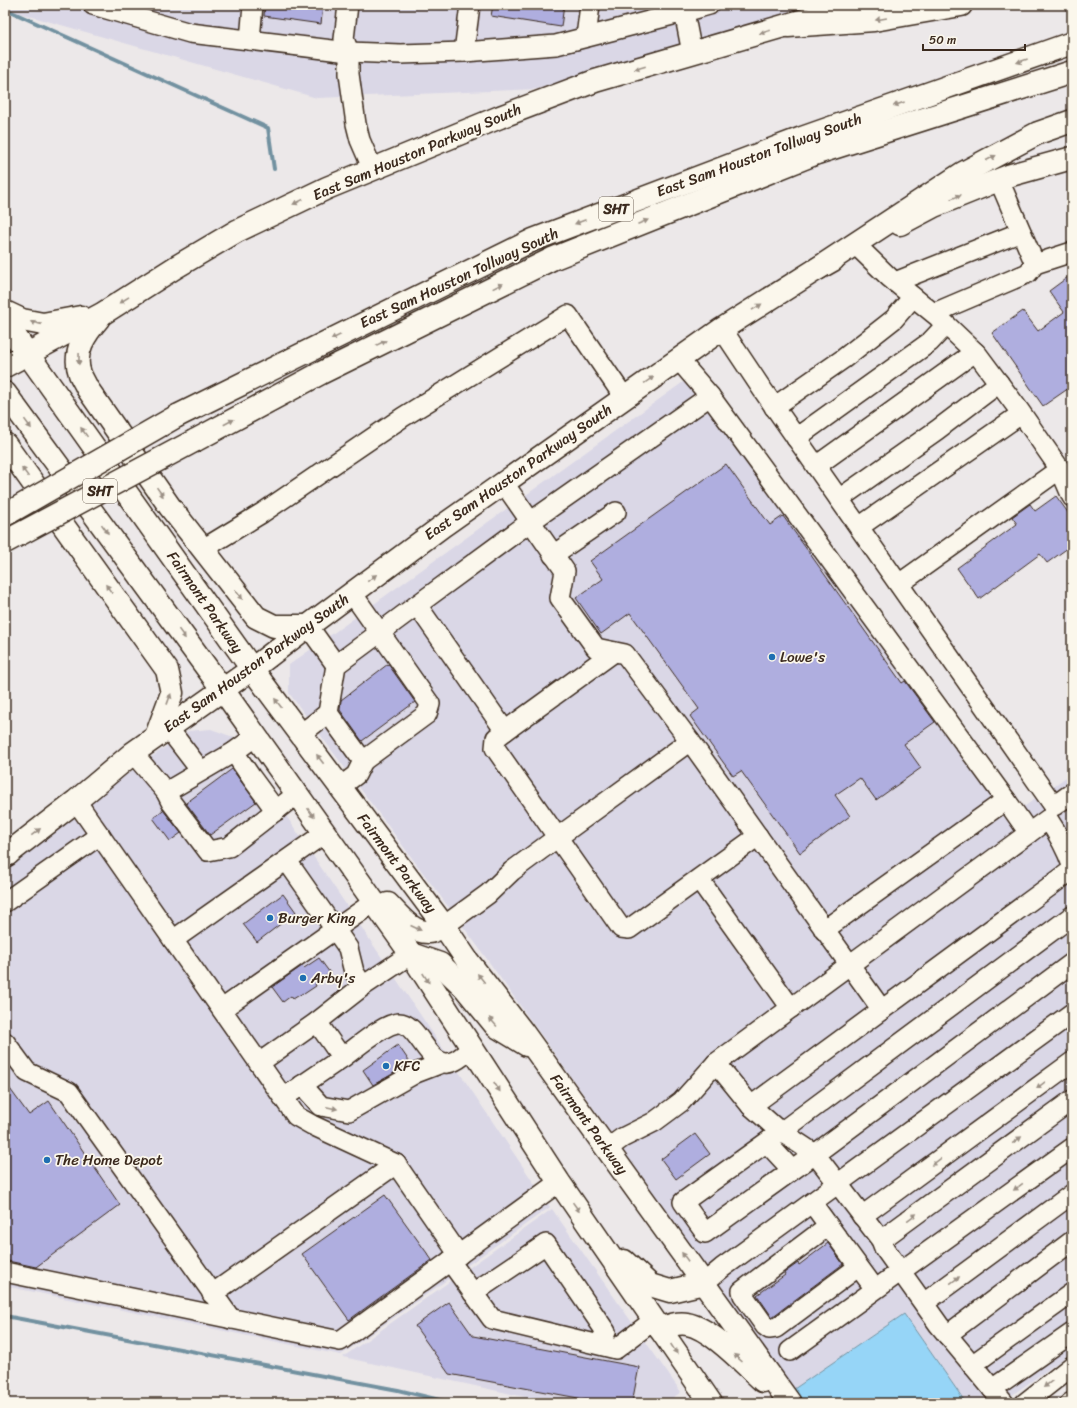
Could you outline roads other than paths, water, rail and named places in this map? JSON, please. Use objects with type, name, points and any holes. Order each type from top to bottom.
[{"type":"main road","name":"East Sam Houston Parkway South","points":[[5,366],[102,314],[176,267],[237,231],[327,188],[500,117],[595,81],[856,5]]},
{"type":"main road","points":[[788,26],[874,20],[961,5]]},
{"type":"main road","name":"East Sam Houston Tollway South","points":[[5,515],[177,416],[533,240],[802,138],[1072,43]]},
{"type":"main road","name":"East Sam Houston Tollway South","points":[[5,542],[321,373],[552,259],[817,153],[1072,72]]},
{"type":"main road","points":[[817,269],[963,173],[1038,133],[1072,121]]},
{"type":"main road","name":"East Sam Houston Parkway South","points":[[6,855],[76,801],[133,753],[252,669],[502,482],[722,329],[817,269],[934,206],[1011,175],[1072,158]]},
{"type":"main road","points":[[5,312],[22,320],[43,324],[102,314]]},
{"type":"main road","points":[[102,314],[88,330],[79,347],[78,364],[80,373],[87,388],[166,500],[256,617],[274,626],[308,626]]},
{"type":"main road","name":"Fairmont Parkway","points":[[5,322],[252,669],[536,1051],[789,1403]]},
{"type":"main road","points":[[5,393],[223,690],[411,954],[559,1182],[711,1403]]},
{"type":"main road","points":[[5,444],[167,670],[172,693],[162,732]]},
{"type":"main road","points":[[338,852],[408,924],[419,930],[430,932],[444,926]]},
{"type":"main road","points":[[411,954],[440,964],[465,988],[496,1026],[536,1051]]},
{"type":"main road","points":[[593,1231],[650,1285],[670,1291],[704,1283]]},
{"type":"main road","points":[[657,1325],[686,1323],[697,1327],[719,1341],[789,1403]]},
{"type":"street","points":[[95,5],[190,33],[349,52],[400,54],[464,52],[556,44],[586,37],[683,8],[709,5]]},
{"type":"street","points":[[250,40],[253,5]]},
{"type":"street","points":[[348,5],[344,39],[349,52],[349,74],[356,124],[360,140],[373,170]]},
{"type":"street","points":[[464,52],[470,5]]},
{"type":"street","points":[[586,37],[590,5]]},
{"type":"street","points":[[683,8],[692,53]]},
{"type":"street","points":[[999,180],[1035,264]]},
{"type":"street","points":[[895,282],[1021,232]]},
{"type":"street","points":[[858,247],[895,282],[940,319],[975,352],[1060,469],[1072,497]]},
{"type":"street","points":[[796,438],[930,342],[940,319],[1028,273],[1035,264],[1072,252]]},
{"type":"street","points":[[774,407],[843,358],[894,319],[913,297]]},
{"type":"street","points":[[204,549],[262,513],[402,417],[568,315],[624,397]]},
{"type":"street","points":[[722,329],[774,407],[1054,806],[1072,793]]},
{"type":"street","points":[[816,466],[930,386],[975,352]]},
{"type":"street","points":[[679,360],[710,396],[1029,833]]},
{"type":"street","points":[[839,499],[938,430],[999,383]]},
{"type":"street","points":[[301,734],[328,713],[336,665],[530,522],[710,396]]},
{"type":"street","points":[[859,527],[1021,414]]},
{"type":"street","points":[[899,584],[1060,469]]},
{"type":"street","points":[[502,482],[564,571],[560,598],[596,648],[625,654],[690,741],[882,1010]]},
{"type":"street","points":[[553,555],[616,512]]},
{"type":"street","points":[[340,787],[356,775],[363,761],[427,714],[430,704],[352,593]]},
{"type":"street","points":[[417,605],[505,731]]},
{"type":"street","points":[[308,626],[336,665]]},
{"type":"street","points":[[614,652],[496,738],[495,748],[622,928],[629,929],[758,836]]},
{"type":"street","points":[[328,713],[363,761]]},
{"type":"street","points":[[162,732],[202,771]]},
{"type":"street","points":[[166,792],[234,752],[256,736]]},
{"type":"street","points":[[444,926],[488,894],[512,871],[690,741]]},
{"type":"street","points":[[234,752],[276,811]]},
{"type":"street","points":[[133,753],[166,792],[171,802],[208,851],[229,847],[297,794]]},
{"type":"street","points":[[824,930],[1006,800]]},
{"type":"street","points":[[76,801],[296,1116],[396,1164],[455,1258],[473,1293],[492,1319],[616,1348],[657,1325]]},
{"type":"street","points":[[607,1149],[622,1138],[654,1122],[681,1102],[716,1063],[1048,819],[1059,834],[1072,865]]},
{"type":"street","points":[[174,940],[325,834]]},
{"type":"street","points":[[5,902],[100,835]]},
{"type":"street","points":[[287,861],[348,948],[354,972],[363,986]]},
{"type":"street","points":[[751,1106],[1072,870]]},
{"type":"street","points":[[699,879],[791,1008]]},
{"type":"street","points":[[222,1009],[374,902]]},
{"type":"street","points":[[1072,916],[774,1137],[683,1202],[705,1234],[1072,963]]},
{"type":"street","points":[[259,1063],[317,1022],[363,986],[411,954]]},
{"type":"street","points":[[704,1283],[722,1268],[1072,1012]]},
{"type":"street","points":[[317,1022],[342,1058]]},
{"type":"street","points":[[283,1098],[386,1026],[399,1023],[410,1027],[429,1053],[442,1063]]},
{"type":"street","points":[[5,1042],[27,1072],[69,1092],[231,1319]]},
{"type":"street","points":[[302,1085],[320,1106],[349,1111],[416,1073],[442,1063],[452,1063],[472,1048]]},
{"type":"street","points":[[862,1216],[1072,1062]]},
{"type":"street","points":[[716,1063],[774,1137],[792,1170]]},
{"type":"street","points":[[881,1240],[1072,1100]]},
{"type":"street","points":[[774,1137],[815,1154],[881,1240],[884,1248],[947,1335],[998,1396],[1072,1333]]},
{"type":"street","points":[[790,1350],[1072,1148]]},
{"type":"street","points":[[212,1294],[396,1164]]},
{"type":"street","points":[[5,1272],[340,1341],[559,1182]]},
{"type":"street","points":[[924,1303],[1072,1194]]},
{"type":"street","points":[[812,1203],[875,1289]]},
{"type":"street","points":[[828,1226],[742,1291],[743,1295],[765,1326],[769,1329],[776,1328],[858,1266]]},
{"type":"street","points":[[947,1335],[1072,1242]]},
{"type":"street","points":[[473,1293],[546,1244],[606,1332],[598,1344]]},
{"type":"street","points":[[972,1365],[1072,1293]]},
{"type":"street","points":[[1024,1403],[1072,1366]]},
{"type":"water","points":[[904,1314],[966,1403],[804,1403],[794,1389]]},
{"type":"waterway","points":[[5,9],[268,128],[274,169]]},
{"type":"waterway","points":[[5,1316],[398,1390],[452,1403]]},
{"type":"place","name":"Lowe's","points":[[772,657]]},
{"type":"place","name":"Burger King","points":[[270,918]]},
{"type":"place","name":"Arby's","points":[[303,978]]},
{"type":"place","name":"KFC","points":[[386,1066]]},
{"type":"place","name":"The Home Depot","points":[[47,1160]]}]
